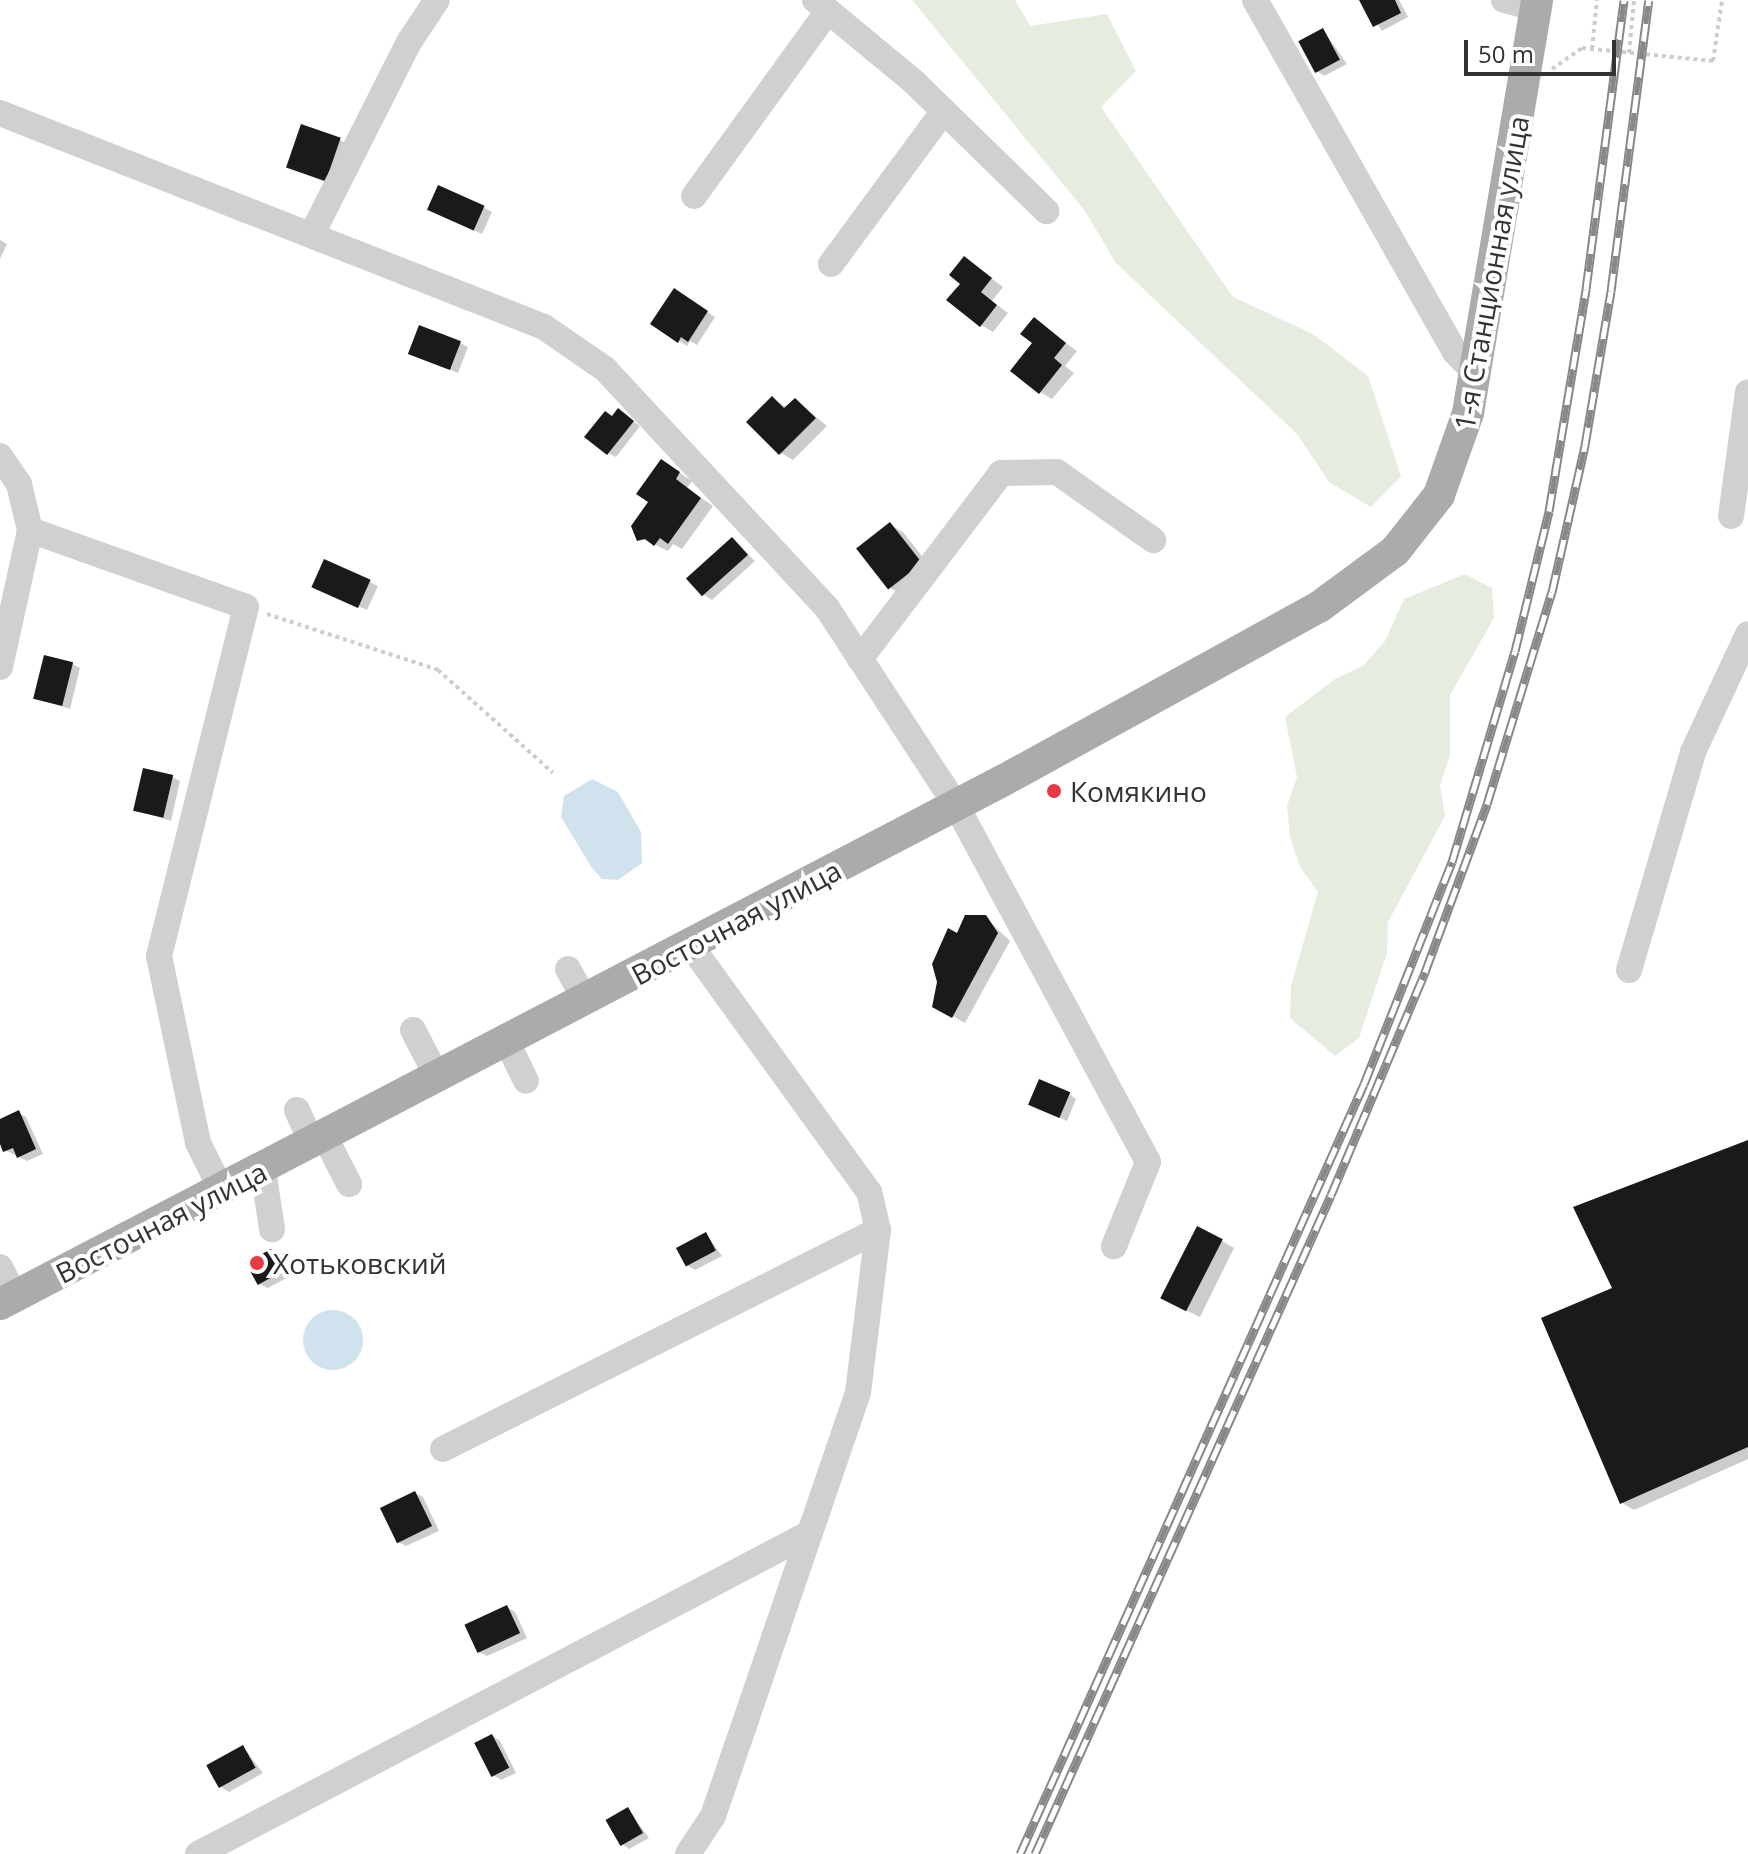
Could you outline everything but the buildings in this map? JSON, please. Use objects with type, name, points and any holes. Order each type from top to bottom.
[{"type":"main road","name":"1-я Станционная улица","points":[[1439,495],[1477,375],[1537,4]]},
{"type":"main road","name":"Восточная улица","points":[[7,1301],[691,946],[1319,607],[1395,551],[1439,495]]},
{"type":"street","points":[[312,234],[409,42],[437,0]]},
{"type":"street","points":[[1255,0],[1455,352],[1477,375]]},
{"type":"street","points":[[1504,0],[1537,4]]},
{"type":"street","points":[[694,196],[821,5],[944,111],[1046,211]]},
{"type":"street","points":[[831,264],[944,111]]},
{"type":"street","points":[[0,113],[544,327],[605,369],[827,608],[956,805],[1148,1162],[1114,1246]]},
{"type":"street","points":[[1731,516],[1748,392]]},
{"type":"street","points":[[0,456],[19,484],[30,530],[0,667]]},
{"type":"street","points":[[860,659],[1001,473],[1057,472],[1153,540]]},
{"type":"street","points":[[30,530],[246,607],[159,956],[198,1143],[222,1191]]},
{"type":"street","points":[[1629,970],[1693,752],[1748,634]]},
{"type":"street","points":[[688,1854],[713,1816],[858,1393],[878,1230],[869,1192],[691,946]]},
{"type":"street","points":[[568,969],[586,1001]]},
{"type":"street","points":[[413,1030],[438,1078]]},
{"type":"street","points":[[507,1042],[526,1081]]},
{"type":"street","points":[[297,1110],[349,1184]]},
{"type":"street","points":[[263,1170],[272,1229]]},
{"type":"street","points":[[443,1449],[878,1230]]},
{"type":"street","points":[[0,1267],[7,1301]]},
{"type":"street","points":[[198,1854],[810,1533]]},
{"type":"path","points":[[1592,49],[1597,0]]},
{"type":"path","points":[[1629,53],[1634,0]]},
{"type":"path","points":[[1527,73],[1544,75],[1582,48],[1713,61],[1722,0]]},
{"type":"path","points":[[246,607],[438,670],[553,773]]},
{"type":"shaded area","points":[[912,0],[1015,0],[1030,26],[1107,14],[1136,71],[1101,107],[1233,297],[1313,334],[1368,376],[1401,476],[1371,507],[1329,482],[1297,434],[1116,263],[1085,211]]},
{"type":"shaded area","points":[[1465,574],[1492,588],[1494,618],[1450,695],[1450,756],[1440,785],[1445,816],[1388,922],[1387,953],[1359,1038],[1335,1056],[1290,1018],[1291,986],[1318,892],[1300,867],[1290,837],[1287,806],[1297,777],[1285,717],[1335,679],[1363,666],[1385,641],[1404,599]]},
{"type":"water","points":[[592,779],[618,792],[641,832],[642,863],[618,880],[602,879],[592,868],[561,817],[564,796]]},
{"type":"water","points":[[333,1310],[344,1312],[354,1319],[361,1329],[361,1351],[354,1361],[344,1368],[333,1370],[322,1368],[312,1361],[305,1351],[303,1340],[305,1329],[312,1319],[322,1312]]},
{"type":"railway","points":[[1020,1854],[1364,1084],[1452,862],[1515,651],[1549,511],[1586,289],[1624,0]]},
{"type":"railway","points":[[1035,1854],[1331,1195],[1425,972],[1487,804],[1552,592],[1585,445],[1611,291],[1649,0]]},
{"type":"place","name":"Комякино","points":[[1054,791]]},
{"type":"place","name":"Хотьковский","points":[[257,1263]]}]
